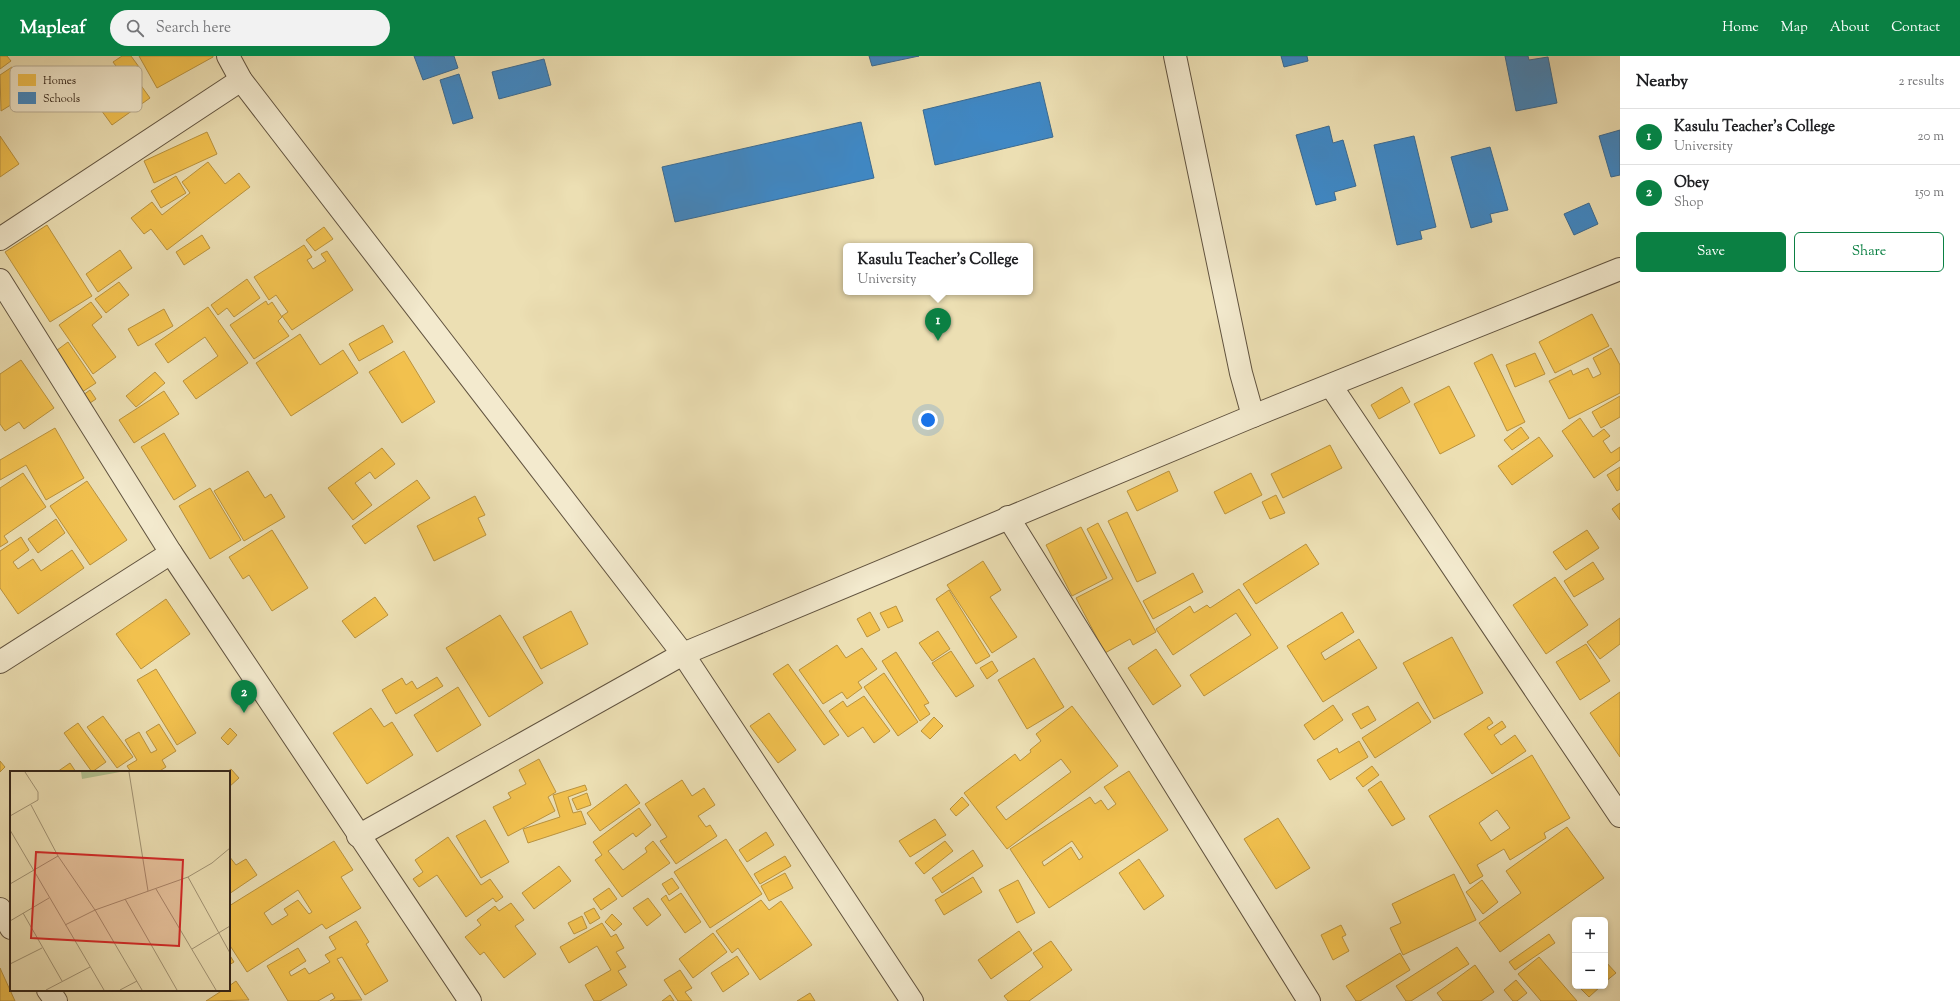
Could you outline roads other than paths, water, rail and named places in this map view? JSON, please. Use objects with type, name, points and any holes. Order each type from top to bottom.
[{"type":"street","points":[[228,56],[241,80],[683,654],[912,1001]]},
{"type":"street","points":[[1175,56],[1241,373],[1253,416]]},
{"type":"street","points":[[0,239],[241,80]]},
{"type":"street","points":[[358,836],[683,654],[1253,416],[1620,269]]},
{"type":"street","points":[[0,280],[171,553],[358,836],[470,1001]]},
{"type":"street","points":[[1331,386],[1620,816]]},
{"type":"street","points":[[1008,517],[1309,1001]]},
{"type":"street","points":[[0,662],[171,553]]},
{"type":"street","points":[[0,909],[10,926]]},
{"type":"street","points":[[49,991],[56,1001]]},
{"type":"place","name":"Kasulu Teacher's College","points":[[938,341]]},
{"type":"place","name":"Obey","points":[[244,713]]}]
